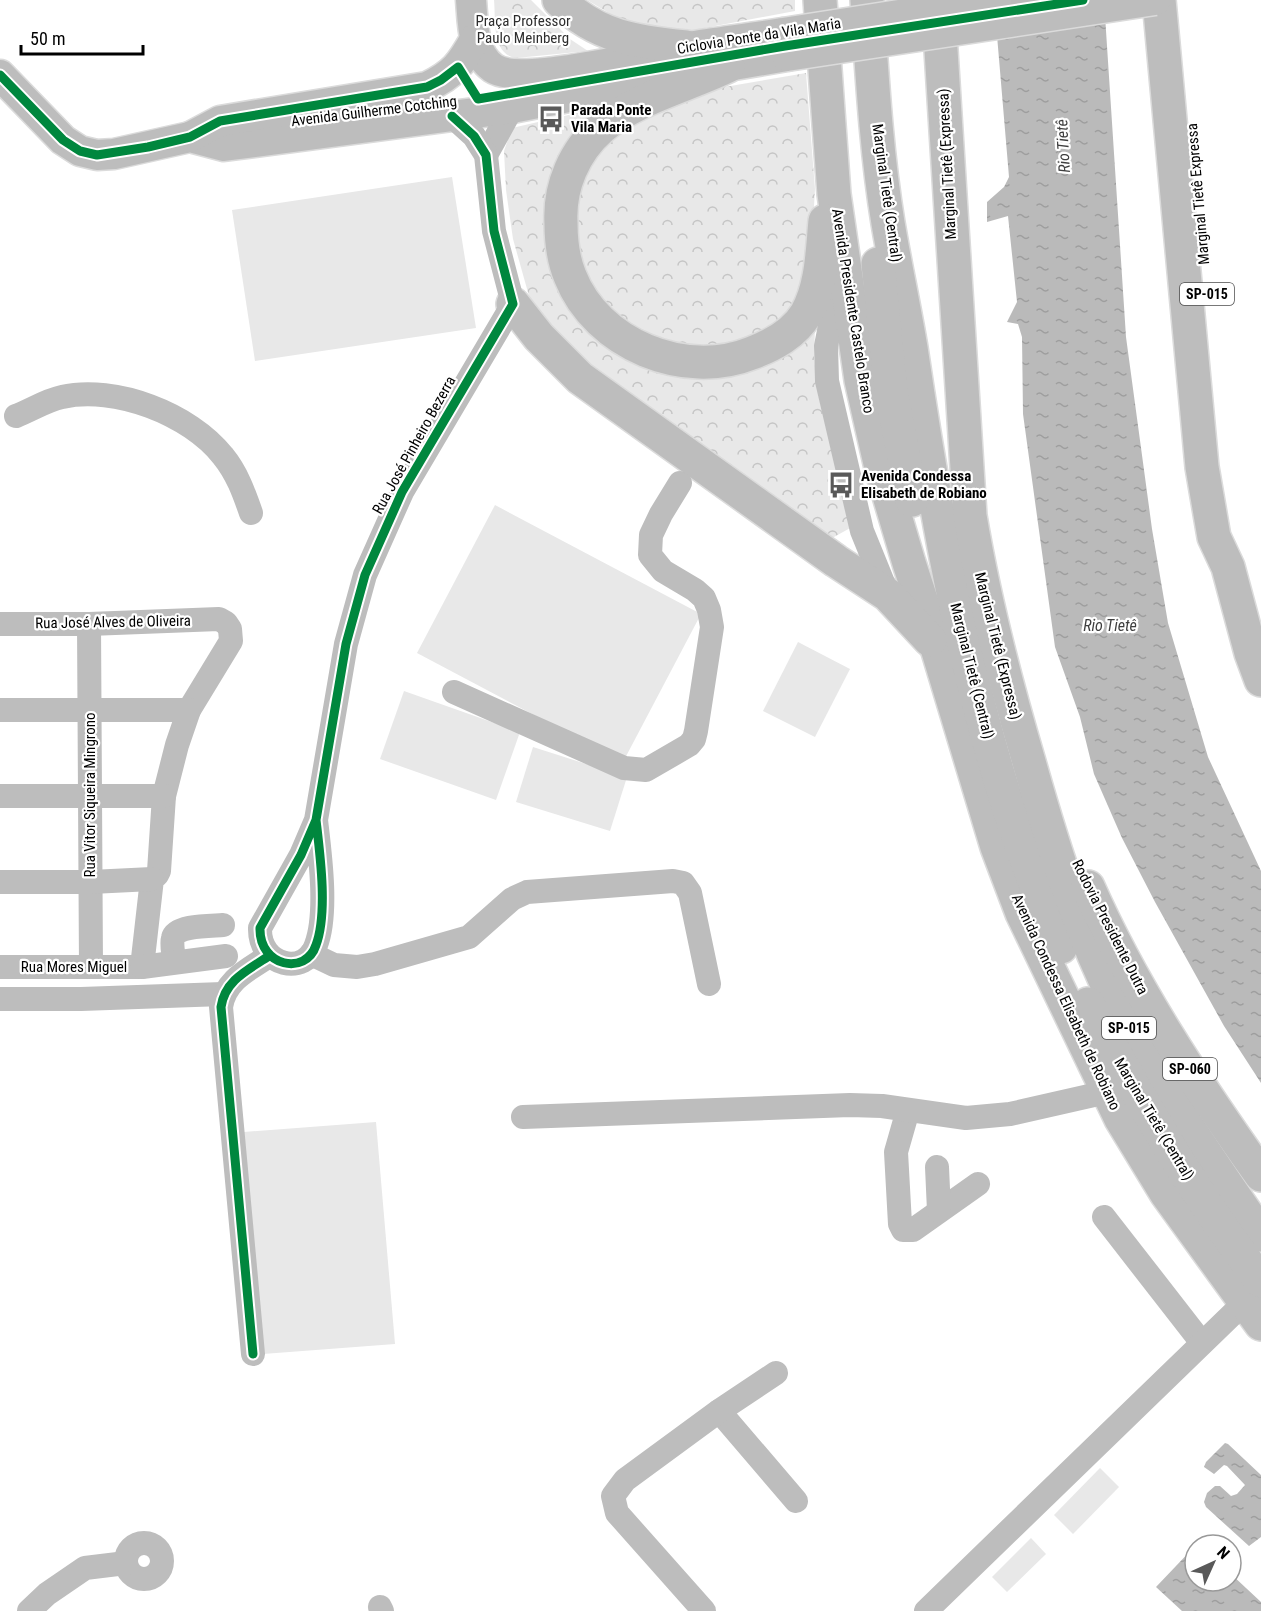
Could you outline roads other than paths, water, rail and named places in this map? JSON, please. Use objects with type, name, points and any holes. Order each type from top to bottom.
[{"type":"highway","points":[[560,0],[568,9],[611,35],[652,44],[686,47]]},
{"type":"highway","name":"Avenida Presidente Castelo Branco","points":[[820,0],[834,194],[861,380],[882,472],[937,648]]},
{"type":"highway","name":"Marginal Tietê (Central)","points":[[867,0],[875,110],[888,222],[902,290],[928,467],[971,672],[999,774],[1033,876],[1073,976],[1145,1108],[1219,1225],[1256,1302]]},
{"type":"highway","name":"Marginal Tietê (Expressa)","points":[[938,0],[970,516],[978,567],[1001,668],[1040,800],[1083,929],[1125,1020],[1190,1133],[1261,1235]]},
{"type":"highway","name":"Marginal Tietê Expressa","points":[[1164,6],[1226,512],[1228,567],[1261,681]]},
{"type":"highway","points":[[728,66],[623,113],[601,128],[584,147],[565,180],[560,207],[561,245],[570,277],[583,302],[606,327],[629,343],[655,355],[679,361],[709,362],[744,356],[772,345],[790,333],[805,315],[810,304],[817,285],[826,211],[834,194]]},
{"type":"highway","points":[[888,222],[877,253],[891,391],[915,512],[909,563]]},
{"type":"highway","points":[[513,304],[539,337],[580,378],[686,473],[836,561],[888,596],[937,648]]},
{"type":"highway","name":"Avenida Condessa Elisabeth de Robiano","points":[[937,648],[997,847],[1022,913],[1107,1092],[1166,1192],[1256,1302]]},
{"type":"highway","name":"Rodovia Presidente Dutra","points":[[1040,800],[1059,823],[1092,897],[1124,960],[1178,1052],[1261,1175]]},
{"type":"main road","points":[[471,0],[474,39],[486,62],[502,73],[519,74],[580,68],[686,47],[785,45],[1164,6]]},
{"type":"main road","points":[[785,45],[996,0]]},
{"type":"main road","points":[[190,137],[220,121],[428,87],[458,67],[474,39]]},
{"type":"main road","name":"Avenida Guilherme Cotching","points":[[0,75],[63,140],[80,151],[97,155],[190,137],[224,146],[512,108],[728,66],[785,45]]},
{"type":"street","points":[[486,155],[512,108]]},
{"type":"street","points":[[452,116],[474,136],[486,155],[494,231],[513,304]]},
{"type":"street","points":[[843,259],[826,346],[827,381],[862,531],[888,596]]},
{"type":"street","name":"Rua José Pinheiro Bezerra","points":[[269,956],[262,948],[259,938],[260,927],[301,855],[316,820],[346,644],[365,575],[402,492],[513,304]]},
{"type":"street","points":[[16,416],[62,397],[103,393],[156,408],[201,434],[222,455],[238,478],[251,513]]},
{"type":"street","points":[[454,692],[624,768],[646,770],[689,745],[694,738],[698,719],[712,627],[710,610],[704,598],[696,590],[663,571],[650,555],[651,535],[686,473]]},
{"type":"street","name":"Rua José Alves de Oliveira","points":[[0,624],[89,624],[219,619],[226,623]]},
{"type":"street","name":"Rua Mores Miguel","points":[[0,967],[142,967],[152,879],[158,875],[159,871],[164,796],[189,710],[231,641],[230,628],[226,623]]},
{"type":"street","name":"Rua Vitor Siqueira Mingrono","points":[[89,624],[91,967]]},
{"type":"street","points":[[0,710],[189,710]]},
{"type":"street","points":[[0,796],[164,796]]},
{"type":"street","name":"Rua José Pinheiro Bezerra","points":[[311,954],[316,947],[321,920],[316,820]]},
{"type":"street","points":[[0,882],[152,879]]},
{"type":"street","points":[[254,1354],[221,1006],[223,994],[241,975],[269,956],[282,963],[292,963],[311,954],[334,965],[357,967],[469,937],[512,899],[527,892],[673,881],[683,883],[690,893],[709,984]]},
{"type":"street","points":[[174,962],[172,940],[174,934],[181,929],[223,925]]},
{"type":"street","points":[[142,967],[226,956]]},
{"type":"street","points":[[0,999],[81,999],[223,994]]},
{"type":"street","points":[[523,1117],[850,1105],[882,1106],[966,1118],[1010,1114],[1107,1092]]},
{"type":"street","points":[[908,1110],[896,1152],[900,1224],[903,1230],[913,1230],[978,1184]]},
{"type":"street","points":[[937,1167],[939,1211]]},
{"type":"street","points":[[1104,1217],[1202,1343]]},
{"type":"street","points":[[926,1611],[1202,1343],[1256,1302]]},
{"type":"street","points":[[704,1611],[617,1514],[613,1496],[625,1480],[719,1411],[776,1374]]},
{"type":"street","points":[[719,1411],[796,1501]]},
{"type":"street","points":[[29,1611],[47,1594],[85,1568],[126,1563]]},
{"type":"water","name":"Rio Tietê","points":[[994,0],[1104,0],[1126,337],[1152,529],[1168,623],[1208,757],[1261,871],[1261,1083],[1224,1026],[1122,838],[1094,774],[1080,717],[1055,647],[1023,414],[1022,337],[1018,324],[1007,322],[1017,302],[1008,216],[987,222],[987,202],[1004,187],[1009,177]]},
{"type":"water","points":[[1225,1443],[1261,1475],[1261,1537],[1249,1546],[1243,1541],[1243,1533],[1235,1533],[1206,1507],[1204,1502],[1207,1493],[1215,1486],[1220,1486],[1231,1496],[1237,1494],[1245,1485],[1227,1466],[1224,1465],[1214,1474],[1204,1467]]},
{"type":"water","points":[[1183,1559],[1183,1593],[1243,1593],[1243,1585],[1261,1602],[1261,1611],[1182,1611],[1156,1587]]},
{"type":"place","name":"Parada Ponte Vila Maria","points":[[551,119]]},
{"type":"place","name":"Avenida Condessa Elisabeth de Robiano","points":[[841,485]]},
{"type":"park label","name":"Praça Professor Paulo Meinberg","points":[[523,30]]}]
